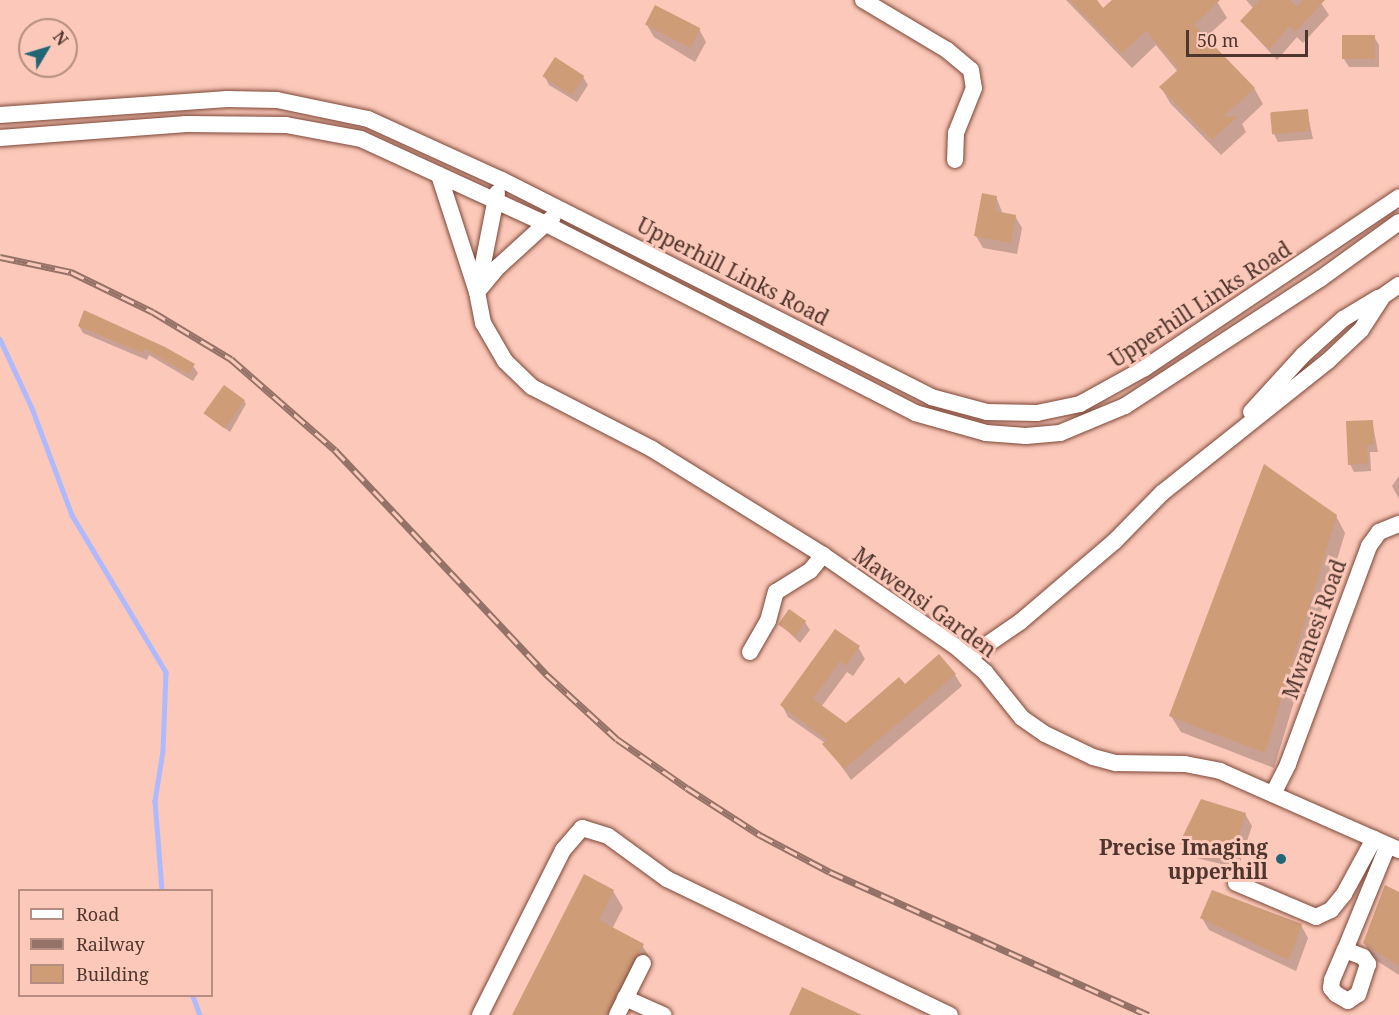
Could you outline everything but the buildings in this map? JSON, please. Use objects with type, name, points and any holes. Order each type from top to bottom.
[{"type":"street","points":[[863,0],[947,50],[971,70],[974,88],[956,133],[955,160]]},
{"type":"street","name":"Upperhill Links Road","points":[[0,115],[115,104],[227,99],[277,100],[368,118],[559,208],[931,397],[987,412],[1037,413],[1080,404],[1145,368],[1399,196]]},
{"type":"street","name":"Upperhill Links Road","points":[[0,138],[118,126],[286,125],[361,139],[548,225],[915,413],[986,433],[1026,436],[1060,434],[1125,406],[1320,279],[1399,222]]},
{"type":"street","points":[[438,175],[477,292]]},
{"type":"street","points":[[477,292],[494,202],[502,180]]},
{"type":"street","points":[[477,292],[498,267],[548,225],[559,208]]},
{"type":"street","points":[[969,657],[1020,622],[1238,430],[1328,361],[1361,330],[1383,296],[1399,285]]},
{"type":"street","name":"Mawensi Garden","points":[[477,292],[483,323],[505,361],[532,387],[662,454],[823,555],[969,657],[1022,718],[1093,757],[1116,763],[1185,764],[1221,771],[1387,845]]},
{"type":"street","name":"Mwanesi Road","points":[[1273,794],[1288,764],[1369,546],[1378,532],[1399,524]]},
{"type":"street","points":[[750,652],[768,621],[776,592],[810,571],[823,555]]},
{"type":"street","points":[[480,1015],[563,850],[582,828],[608,836],[667,879],[950,1015]]},
{"type":"street","points":[[1236,883],[1316,917],[1331,910],[1387,845]]},
{"type":"street","points":[[1345,950],[1387,845]]},
{"type":"street","points":[[617,1015],[643,963]]},
{"type":"street","points":[[625,998],[663,1015]]},
{"type":"waterway","points":[[0,339],[32,408],[72,515],[166,672],[163,751],[155,801],[162,889]]},
{"type":"waterway","points":[[193,997],[200,1015]]},
{"type":"railway","points":[[0,257],[71,272],[153,312],[231,359],[335,450],[546,674],[617,739],[687,788],[760,835],[830,872],[1148,1015]]},
{"type":"place","name":"Precise Imaging upperhill","points":[[1281,859]]}]
